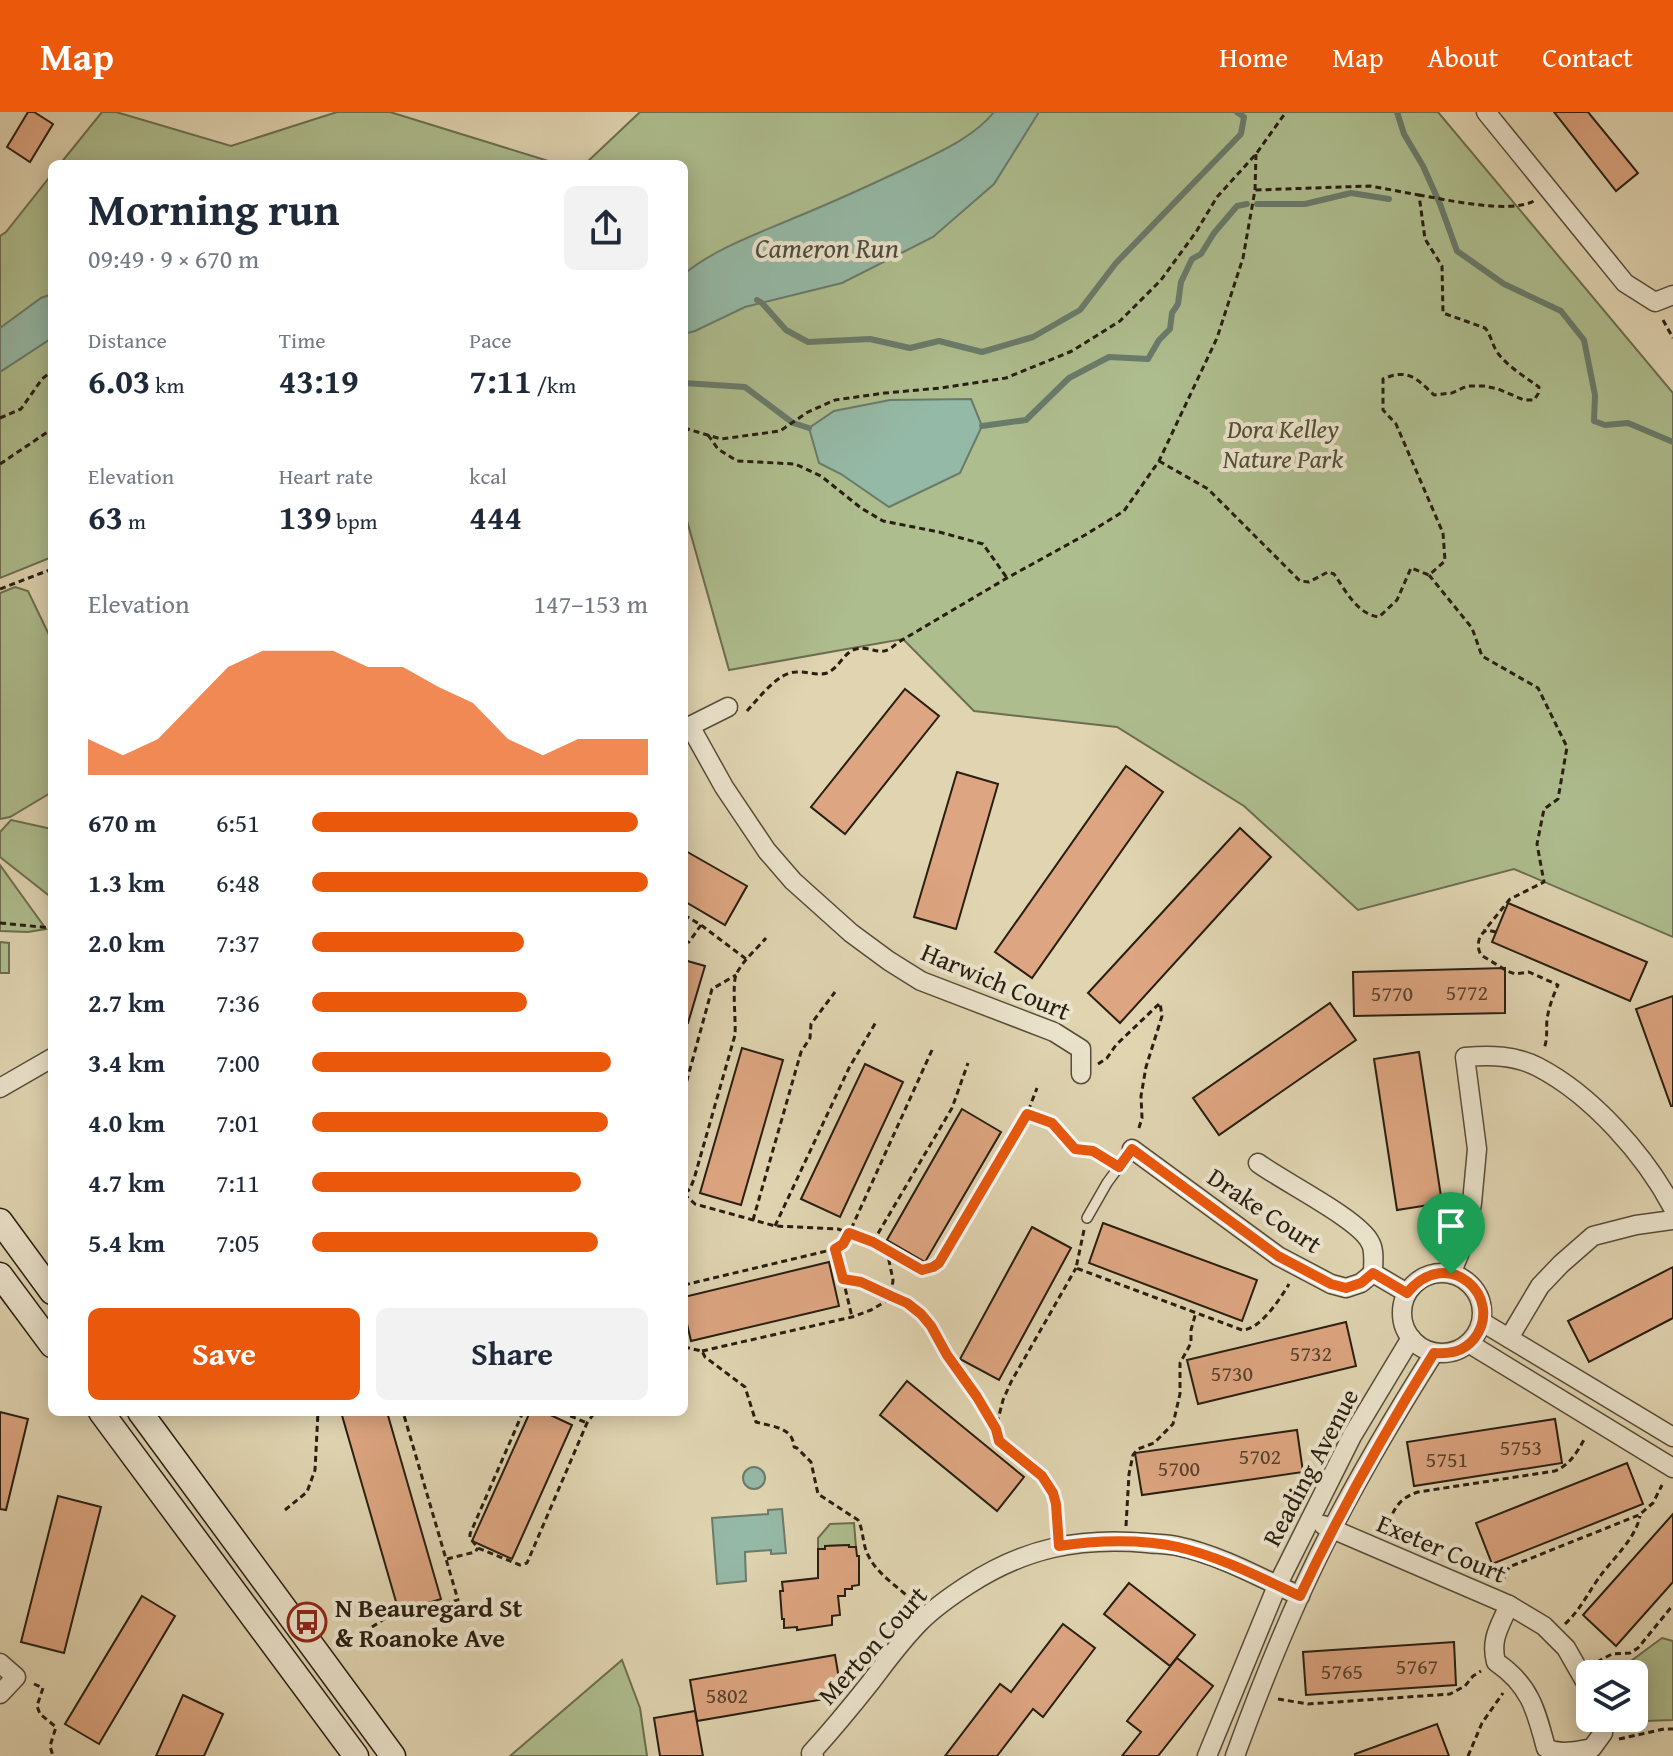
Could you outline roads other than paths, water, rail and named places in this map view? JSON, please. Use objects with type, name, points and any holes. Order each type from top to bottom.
[{"type":"main road","points":[[0,1221],[48,1287]]},
{"type":"main road","points":[[0,1275],[48,1340]]},
{"type":"main road","points":[[104,1416],[356,1756]]},
{"type":"main road","points":[[143,1416],[393,1756]]},
{"type":"street","points":[[1486,112],[1625,283],[1655,302],[1673,295]]},
{"type":"street","points":[[688,727],[728,707]]},
{"type":"street","name":"Harwich Court","points":[[688,730],[767,851],[793,881],[827,912],[877,952],[921,981],[1054,1032],[1072,1043],[1081,1049],[1081,1074]]},
{"type":"street","points":[[1451,1274],[1465,1240],[1477,1149],[1465,1057],[1507,1057],[1536,1066],[1575,1091],[1619,1131],[1673,1208]]},
{"type":"street","points":[[0,1088],[48,1060]]},
{"type":"street","name":"Drake Court","points":[[1132,1149],[1278,1256],[1331,1284],[1346,1288],[1361,1283],[1373,1273],[1371,1243],[1361,1230],[1258,1163]]},
{"type":"street","points":[[1509,1338],[1540,1286],[1593,1236],[1673,1220]]},
{"type":"street","points":[[1373,1273],[1407,1293]]},
{"type":"street","points":[[1438,1273],[1451,1274],[1473,1286],[1483,1309],[1482,1322],[1470,1344],[1447,1354],[1434,1353],[1422,1349],[1405,1330],[1403,1305],[1415,1283],[1438,1273]]},
{"type":"street","points":[[1482,1322],[1673,1437]]},
{"type":"street","name":"Reading Avenue","points":[[1207,1756],[1277,1586],[1352,1436],[1411,1338]]},
{"type":"street","points":[[1470,1344],[1672,1468]]},
{"type":"street","name":"Reading Avenue","points":[[1235,1756],[1259,1691],[1332,1529],[1387,1427],[1434,1353]]},
{"type":"street","name":"Exeter Court","points":[[1310,1519],[1502,1602],[1544,1626],[1566,1648],[1576,1666]]},
{"type":"street","name":"Merton Court","points":[[814,1756],[811,1753],[887,1659],[927,1616],[986,1573],[1017,1558],[1078,1542],[1126,1541],[1177,1546],[1224,1561],[1300,1596]]},
{"type":"street","name":"Exeter Court","points":[[1502,1602],[1493,1649],[1496,1662],[1518,1680],[1535,1706],[1546,1748],[1554,1752],[1592,1748],[1603,1732]]},
{"type":"street","points":[[0,1663],[16,1677],[0,1694]]},
{"type":"lane","points":[[1087,1218],[1132,1149]]},
{"type":"water","name":"Cameron Run","points":[[994,112],[1039,112],[994,184],[933,237],[842,283],[745,307],[688,333],[688,271],[696,265],[737,242],[938,153]]},
{"type":"water","points":[[48,295],[48,341],[0,372],[0,328]]},
{"type":"water","points":[[971,399],[982,426],[960,473],[889,507],[819,463],[809,428],[834,411],[890,400]]},
{"type":"water","points":[[754,1467],[762,1470],[765,1478],[762,1486],[754,1489],[746,1486],[743,1478],[746,1470]]},
{"type":"water","points":[[782,1509],[786,1553],[771,1554],[771,1550],[745,1552],[746,1581],[717,1584],[712,1518],[768,1514],[768,1510]]},
{"type":"waterway","points":[[757,300],[786,330],[808,342],[870,339],[910,348],[939,341],[982,352],[1033,337],[1080,310],[1116,263],[1241,134],[1244,117],[1237,112]]},
{"type":"waterway","points":[[1397,112],[1404,134],[1440,204],[1457,251],[1504,284],[1561,311],[1584,340],[1595,395],[1594,421],[1605,425],[1628,423],[1673,442]]},
{"type":"waterway","points":[[1257,204],[1305,204],[1351,193],[1389,199]]},
{"type":"waterway","points":[[982,426],[1026,420],[1069,378],[1109,357],[1148,359],[1170,329],[1181,282],[1192,259],[1201,254],[1237,206],[1247,204]]},
{"type":"waterway","points":[[688,383],[745,387],[793,423],[809,428]]},
{"type":"place","name":"N Beauregard St & Roanoke Ave","points":[[307,1622]]},
{"type":"park label","name":"Dora Kelley Nature Park","points":[[1283,443]]}]
